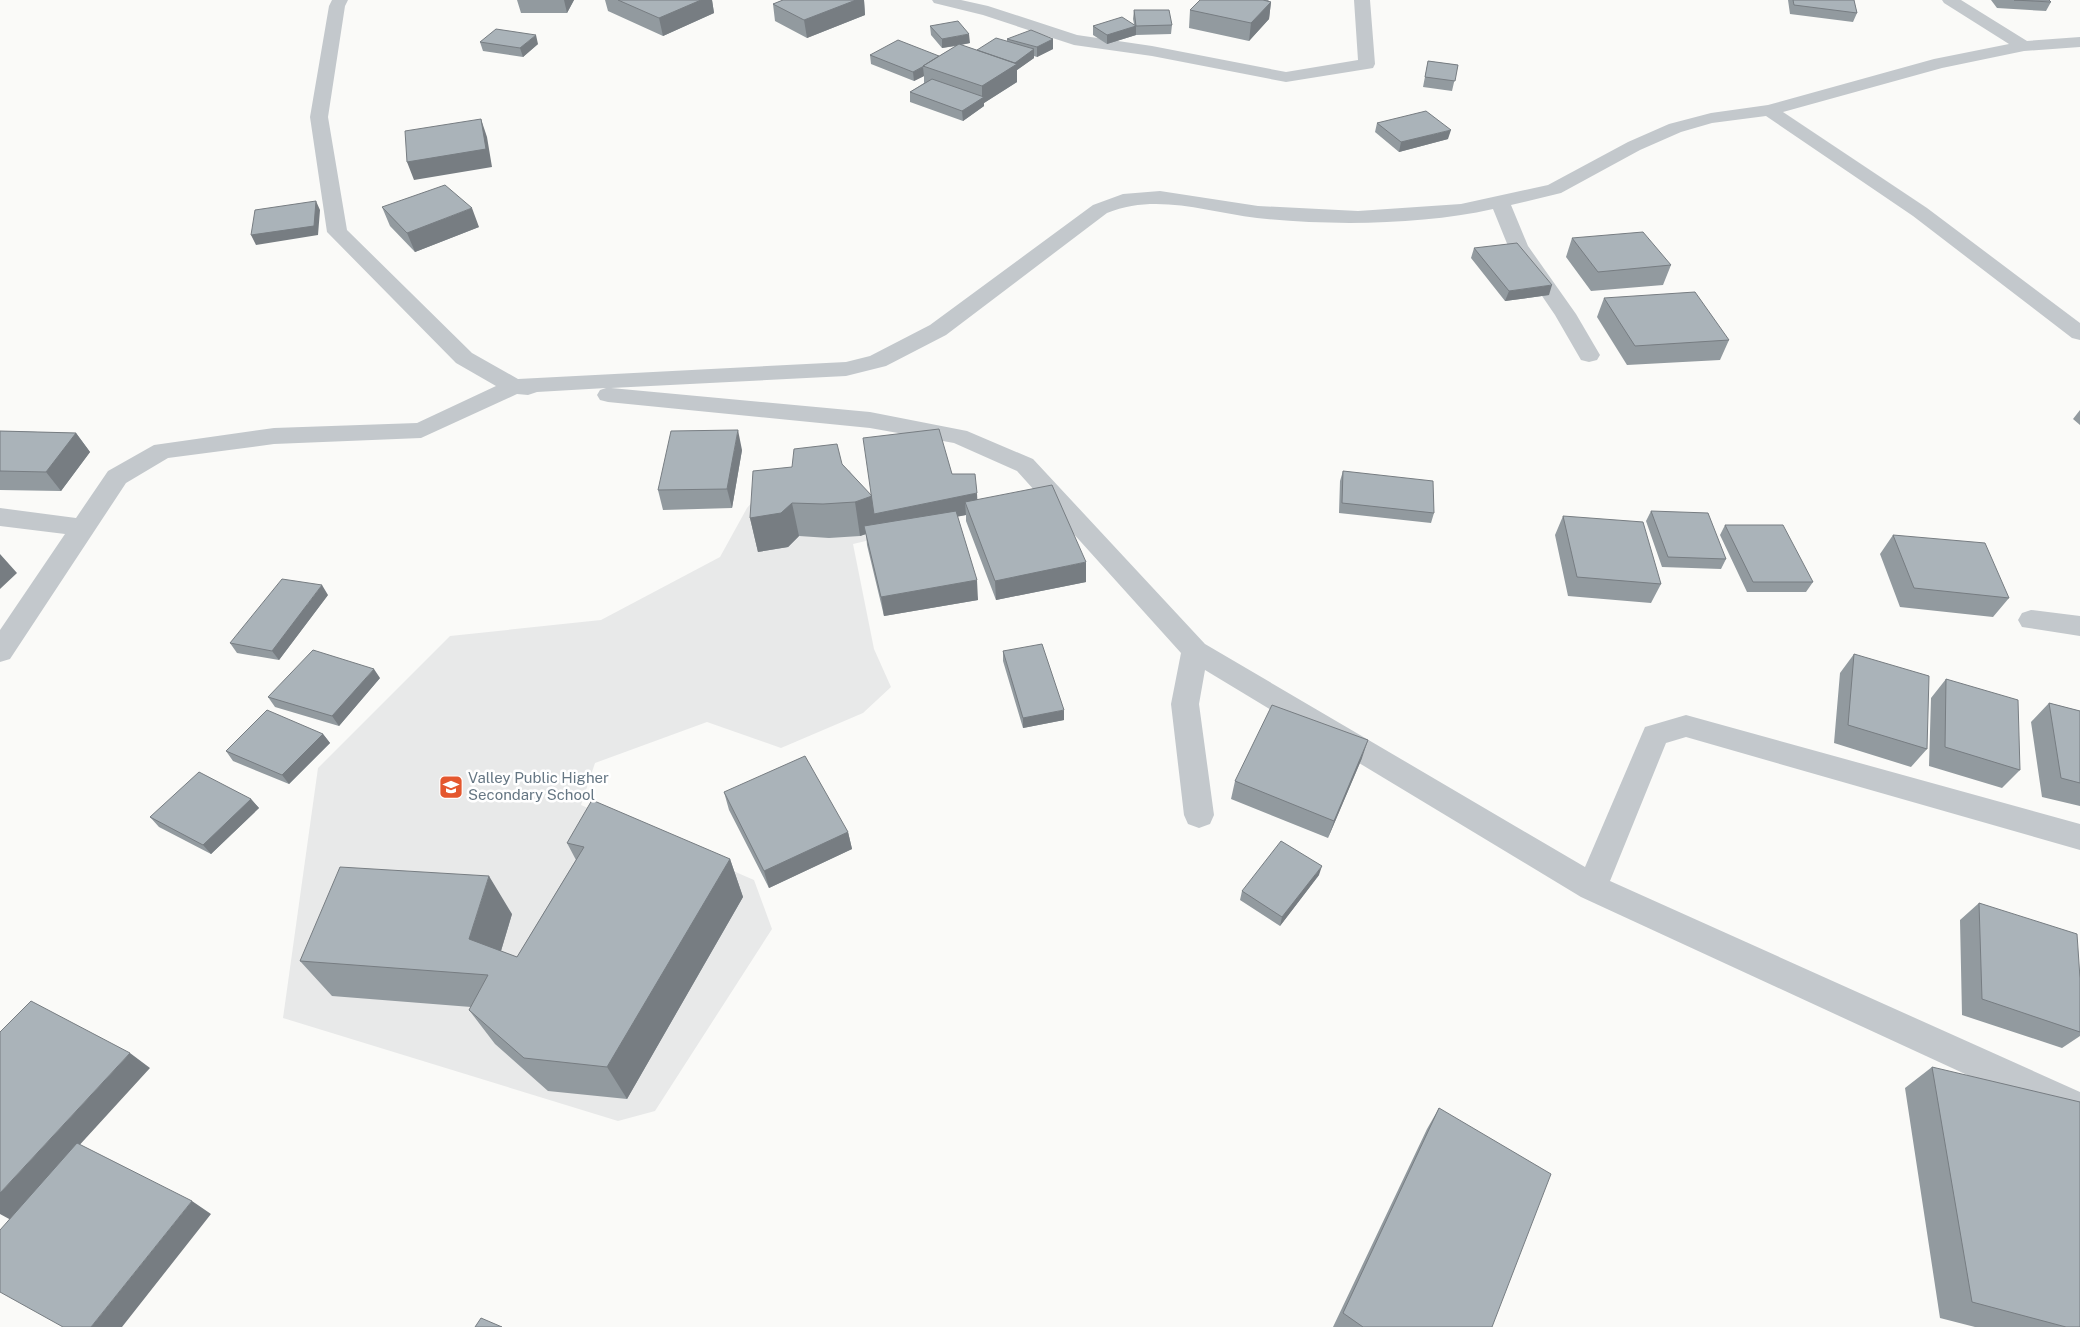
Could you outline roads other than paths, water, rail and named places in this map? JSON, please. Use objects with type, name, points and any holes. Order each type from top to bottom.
[{"type":"street","points":[[340,0],[337,6],[319,117],[338,232],[464,358],[514,386],[870,420],[959,436],[1025,465],[1195,651],[1592,887],[2080,1110]]},
{"type":"street","points":[[940,0],[988,11],[1074,40],[1152,51],[1286,77],[1367,64],[1362,0]]},
{"type":"street","points":[[1950,0],[2024,46]]},
{"type":"street","points":[[0,652],[117,477],[162,451],[274,436],[421,430],[514,386],[846,369],[878,361],[938,330],[1100,209],[1123,200],[1160,197],[1258,212],[1358,218],[1461,210],[1554,189],[1634,146],[1675,128],[1711,118],[1769,110],[1940,63],[2024,46],[2080,42]]},
{"type":"street","points":[[1769,110],[1920,212],[2080,333]]},
{"type":"street","points":[[1500,202],[1518,246],[1565,314],[1589,355]]},
{"type":"street","points":[[0,517],[83,528]]},
{"type":"street","points":[[2031,620],[2080,626]]},
{"type":"street","points":[[1195,651],[1185,704],[1199,815]]},
{"type":"street","points":[[1592,887],[1655,735],[1686,726],[2080,837]]},
{"type":"place","name":"Valley Public Higher Secondary School","points":[[451,787]]}]
